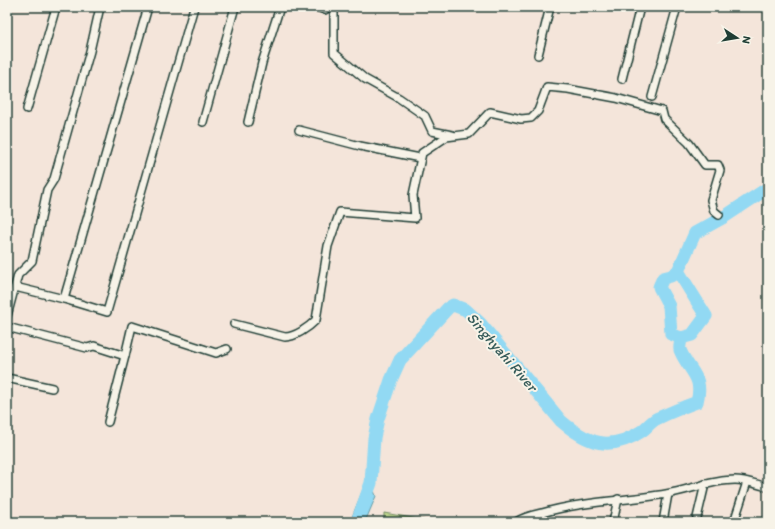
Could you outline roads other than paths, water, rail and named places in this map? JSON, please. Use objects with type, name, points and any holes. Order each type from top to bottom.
[{"type":"street","points":[[27,109],[56,7]]},
{"type":"street","points":[[7,316],[18,276],[32,261],[47,190],[54,180],[90,51],[100,7]]},
{"type":"street","points":[[64,299],[148,7]]},
{"type":"street","points":[[15,287],[64,299],[107,312],[194,7]]},
{"type":"street","points":[[203,122],[235,7]]},
{"type":"street","points":[[248,122],[262,63],[280,7]]},
{"type":"street","points":[[317,7],[325,10]]},
{"type":"street","points":[[334,7],[334,54],[365,79],[399,98],[425,116],[432,131],[452,135]]},
{"type":"street","points":[[538,55],[550,7]]},
{"type":"street","points":[[622,79],[640,7]]},
{"type":"street","points":[[652,97],[677,7]]},
{"type":"street","points":[[234,324],[284,338],[290,337],[310,326],[316,320],[328,246],[340,212],[415,218],[413,195],[422,153],[446,137],[468,134],[490,112],[521,119],[531,118],[538,111],[547,87],[568,89],[649,106],[662,111],[664,119],[688,143],[705,165],[718,165],[720,170],[711,200],[714,212],[719,215]]},
{"type":"street","points":[[299,130],[360,146],[420,158]]},
{"type":"street","points":[[108,422],[132,326],[216,352],[227,349]]},
{"type":"street","points":[[7,327],[87,348],[94,346],[125,356]]},
{"type":"street","points":[[7,378],[52,388]]},
{"type":"street","points":[[516,522],[523,518],[554,509],[599,501],[668,494],[705,484],[736,480],[768,487]]},
{"type":"street","points":[[734,522],[747,482]]},
{"type":"street","points":[[696,522],[705,484]]},
{"type":"street","points":[[663,522],[668,494]]},
{"type":"street","points":[[613,522],[618,500]]},
{"type":"water","points":[[371,483],[376,496],[365,522],[350,522],[363,489]]},
{"type":"waterway","name":"Singhyahi River","points":[[357,522],[371,483],[374,438],[378,419],[391,380],[400,360],[448,308],[453,305],[466,310],[480,323],[561,421],[571,429],[590,440],[609,443],[620,442],[642,431],[656,419],[697,402],[699,386],[680,350],[680,346],[681,338],[692,335],[706,316],[678,271],[695,233],[724,217],[768,188]]},
{"type":"waterway","name":"Singhyahi River","points":[[678,271],[671,276],[663,278],[659,287],[669,306],[671,334],[681,338]]}]
